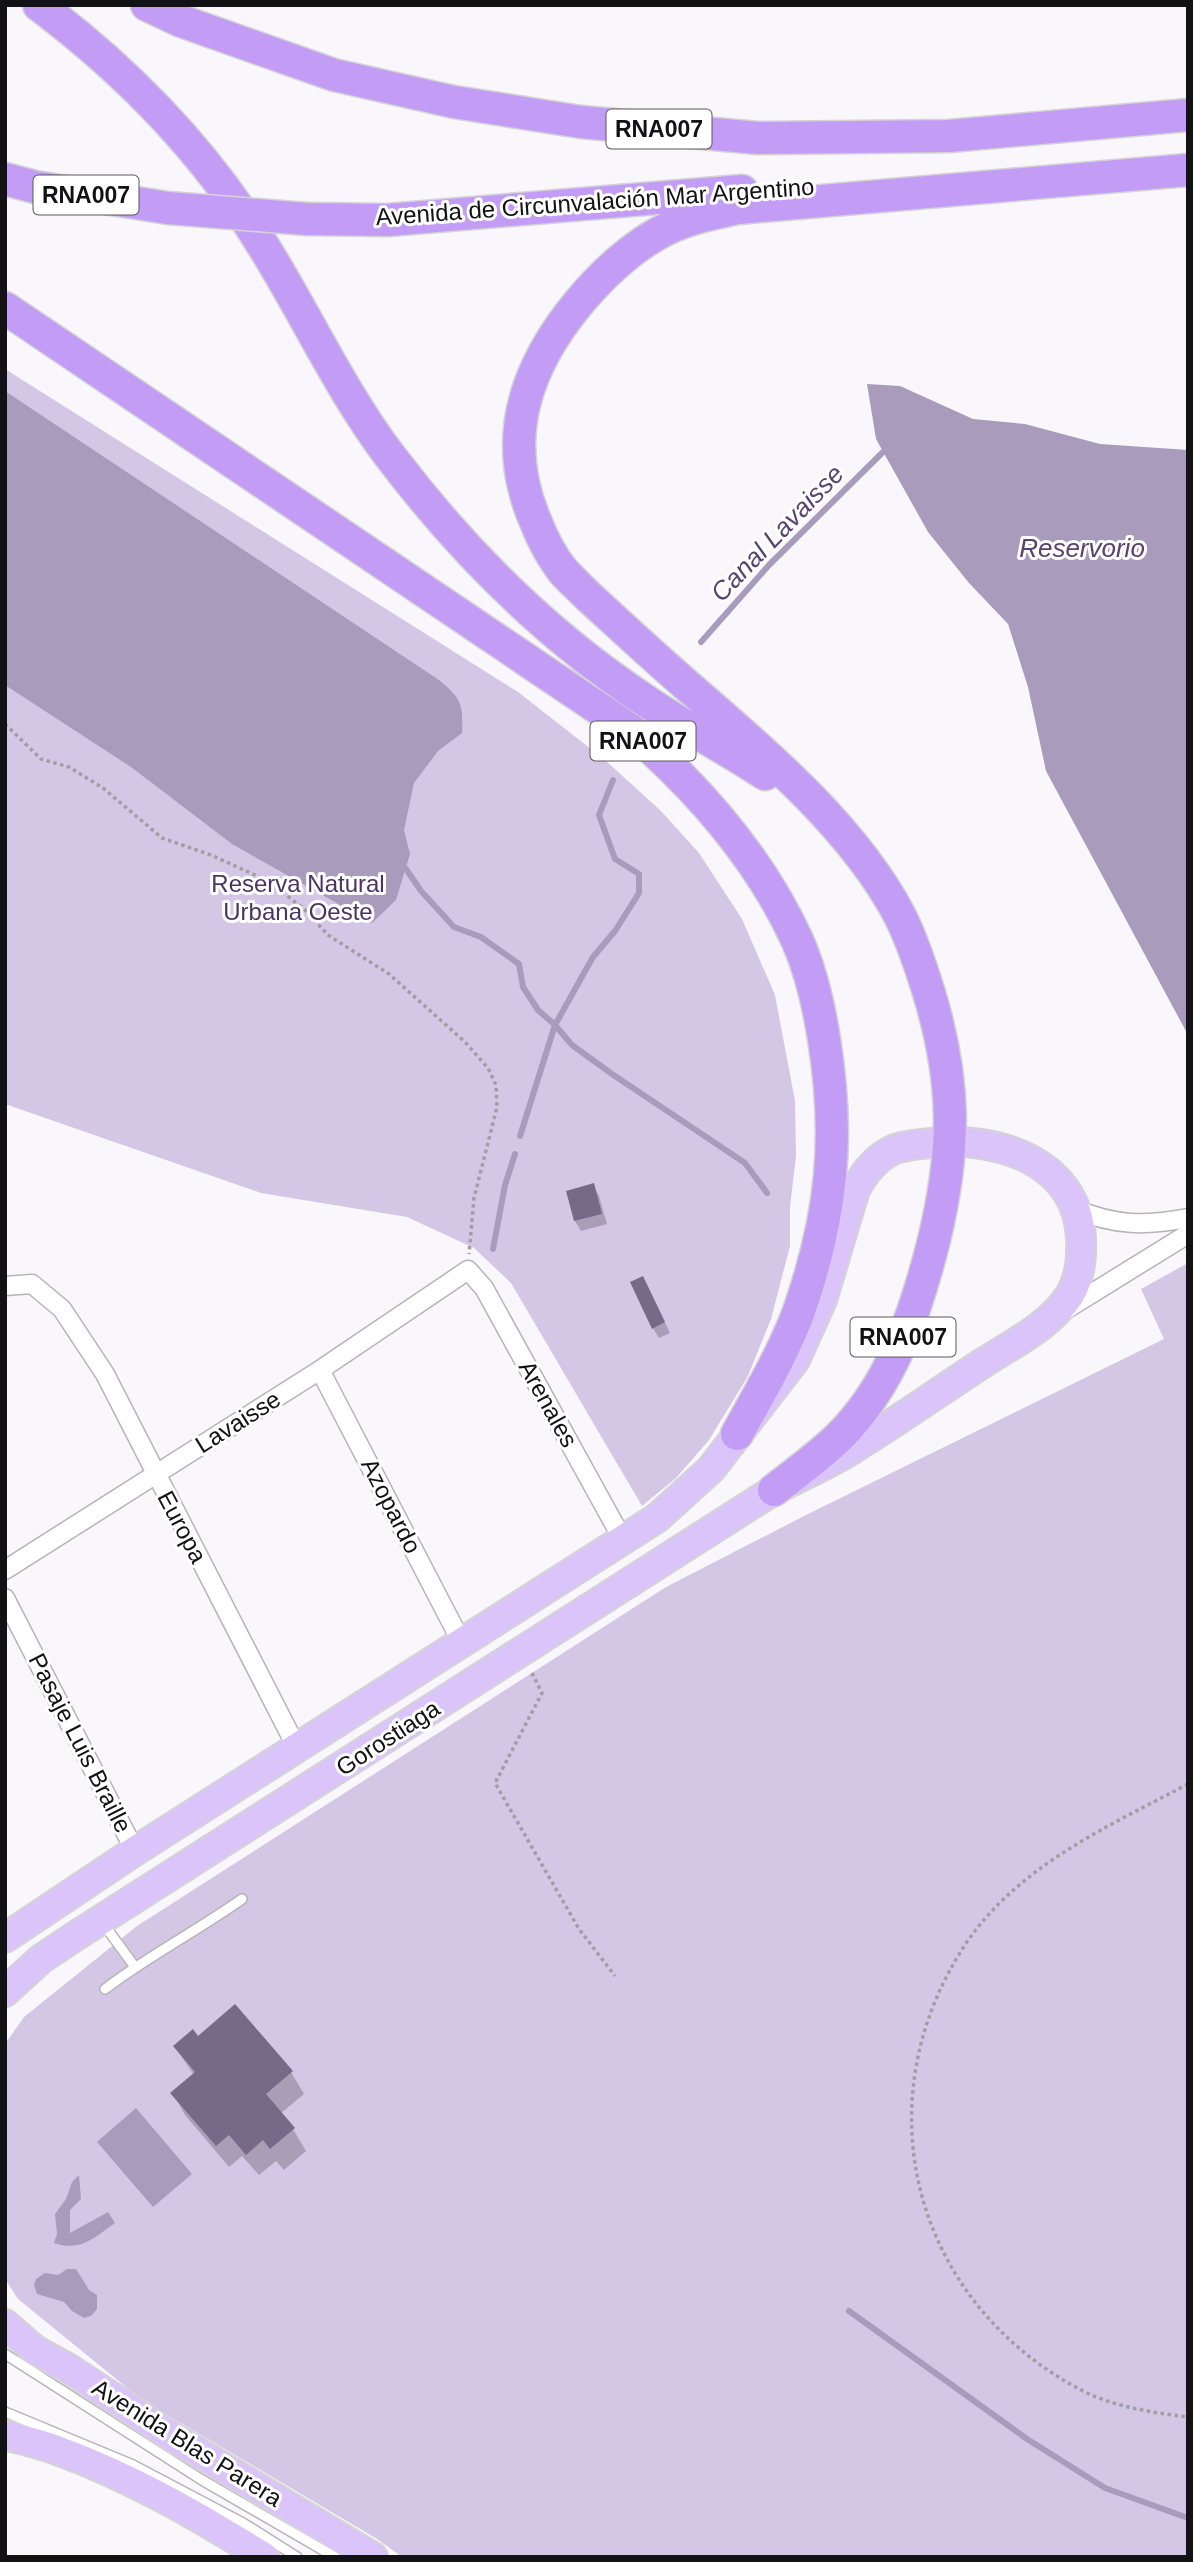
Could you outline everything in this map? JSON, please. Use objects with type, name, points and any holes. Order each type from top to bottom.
[{"type":"highway","name":"RNA007","points":[[39,5],[78,34],[117,69],[156,106],[207,163],[263,245],[335,371],[388,454],[480,564],[545,624],[618,681],[817,807],[845,837],[900,916],[914,948],[940,1029],[951,1096],[950,1141],[939,1220],[926,1272],[901,1344],[874,1395],[839,1437],[774,1490]]},
{"type":"highway","name":"RNA007","points":[[147,5],[181,21],[334,75],[454,102],[581,122],[758,138],[949,136],[1188,115]]},
{"type":"highway","name":"Avenida de Circunvalación Mar Argentino","points":[[5,179],[35,187],[167,208],[307,219],[388,220],[1188,155]]},
{"type":"highway","points":[[817,807],[737,727],[589,597],[563,570],[543,540],[518,466],[517,439],[523,408],[537,366],[561,324],[596,282],[634,248],[685,221],[738,208],[1188,170]]},
{"type":"highway","name":"RNA007","points":[[5,308],[632,731],[704,799],[740,844],[771,890],[798,944],[819,1008],[828,1064],[833,1122],[832,1168],[817,1248],[798,1313],[770,1376],[737,1434]]},
{"type":"main road","name":"Gorostiaga","points":[[5,1938],[135,1851],[657,1518],[694,1487],[721,1457],[790,1366],[822,1300],[855,1190],[862,1176],[877,1160],[910,1145],[950,1141],[988,1144],[1040,1164],[1054,1175],[1067,1191],[1081,1231],[1082,1255],[1079,1272],[1070,1294],[1044,1322],[853,1449],[774,1490],[101,1920],[41,1959],[5,1992]]},
{"type":"main road","points":[[255,1775],[276,1809]]},
{"type":"main road","name":"Avenida Blas Parera","points":[[5,2324],[35,2350],[68,2368],[176,2439],[373,2557]]},
{"type":"main road","points":[[5,2435],[55,2449],[118,2475],[206,2521],[264,2557]]},
{"type":"street","points":[[1075,1209],[1094,1217],[1130,1224],[1188,1218]]},
{"type":"street","points":[[1044,1322],[1188,1234]]},
{"type":"street","name":"Lavaisse","points":[[5,1570],[320,1370],[468,1270]]},
{"type":"street","name":"Arenales","points":[[468,1270],[484,1288],[623,1540]]},
{"type":"street","name":"Europa","points":[[5,1286],[32,1284],[62,1309],[105,1374],[297,1748]]},
{"type":"street","name":"Azopardo","points":[[320,1370],[462,1643]]},
{"type":"street","name":"Pasaje Luis Braille","points":[[5,1598],[135,1851]]},
{"type":"lane","points":[[105,1989],[242,1899]]},
{"type":"lane","points":[[101,1920],[135,1967]]},
{"type":"lane","points":[[5,2354],[202,2480],[335,2557]]},
{"type":"lane","points":[[5,2412],[133,2465],[243,2523],[297,2557]]},
{"type":"path","points":[[5,724],[41,759],[69,767],[92,781],[162,838],[266,880],[303,908],[328,935],[389,974],[465,1042],[488,1068],[496,1085],[496,1107],[474,1198],[468,1270]]},
{"type":"path","points":[[521,1653],[542,1693],[495,1783],[579,1929],[615,1976]]},
{"type":"path","points":[[1188,1784],[1070,1847],[1023,1882],[979,1927],[958,1955],[923,2033],[913,2084],[911,2124],[926,2210],[941,2249],[957,2280],[994,2325],[1044,2368],[1088,2393],[1133,2407],[1188,2417]]},
{"type":"green space","name":"Reserva Natural Urbana Oeste","points":[[5,369],[518,692],[605,760],[661,811],[699,853],[742,919],[775,995],[795,1101],[796,1156],[790,1207],[790,1246],[771,1319],[748,1376],[709,1440],[676,1478],[642,1506],[511,1283],[474,1248],[407,1217],[261,1193],[5,1104]]},
{"type":"green space","points":[[1188,1263],[1188,2557],[402,2557],[377,2539],[142,2400],[18,2299],[5,2279],[5,2044],[24,2017],[137,1926],[666,1587],[1164,1339],[1141,1289]]},
{"type":"water","name":"Reservorio","points":[[867,384],[900,386],[973,419],[1025,424],[1100,444],[1188,450],[1188,1035],[1046,771],[1028,687],[1008,624],[969,583],[928,532],[876,439]]},
{"type":"water","points":[[5,391],[439,680],[457,697],[462,715],[462,733],[438,751],[414,783],[404,830],[410,854],[396,900],[372,923],[232,844],[131,767],[5,685]]},
{"type":"water","points":[[136,2108],[192,2174],[153,2207],[97,2142]]},
{"type":"water","points":[[79,2175],[81,2199],[70,2210],[70,2233],[108,2212],[115,2223],[79,2245],[54,2243],[57,2234],[55,2214],[66,2199],[72,2182]]},
{"type":"water","points":[[67,2269],[76,2269],[89,2290],[97,2295],[97,2309],[91,2316],[84,2318],[64,2302],[37,2294],[34,2285],[36,2279],[45,2273],[58,2275]]},
{"type":"building","points":[[594,1183],[602,1214],[574,1221],[566,1191]]},
{"type":"building","points":[[643,1276],[665,1322],[652,1329],[630,1282]]},
{"type":"building","points":[[235,2004],[293,2071],[266,2094],[295,2128],[270,2149],[263,2140],[246,2155],[229,2135],[216,2146],[170,2093],[195,2072],[173,2046],[193,2029],[198,2036]]},
{"type":"waterway","name":"Canal Lavaisse","points":[[701,642],[769,565],[883,452]]},
{"type":"waterway","name":"Canal Lavaisse","points":[[520,1136],[555,1025],[593,957],[615,931],[639,893],[639,874],[615,859],[599,815],[613,780]]},
{"type":"waterway","points":[[406,869],[421,891],[454,927],[481,937],[519,964],[523,987],[538,1010],[572,1045],[745,1163],[767,1193]]},
{"type":"waterway","name":"Canal Lavaisse","points":[[493,1249],[505,1185],[515,1154]]},
{"type":"waterway","points":[[849,2311],[1027,2439],[1105,2488],[1188,2518]]}]
